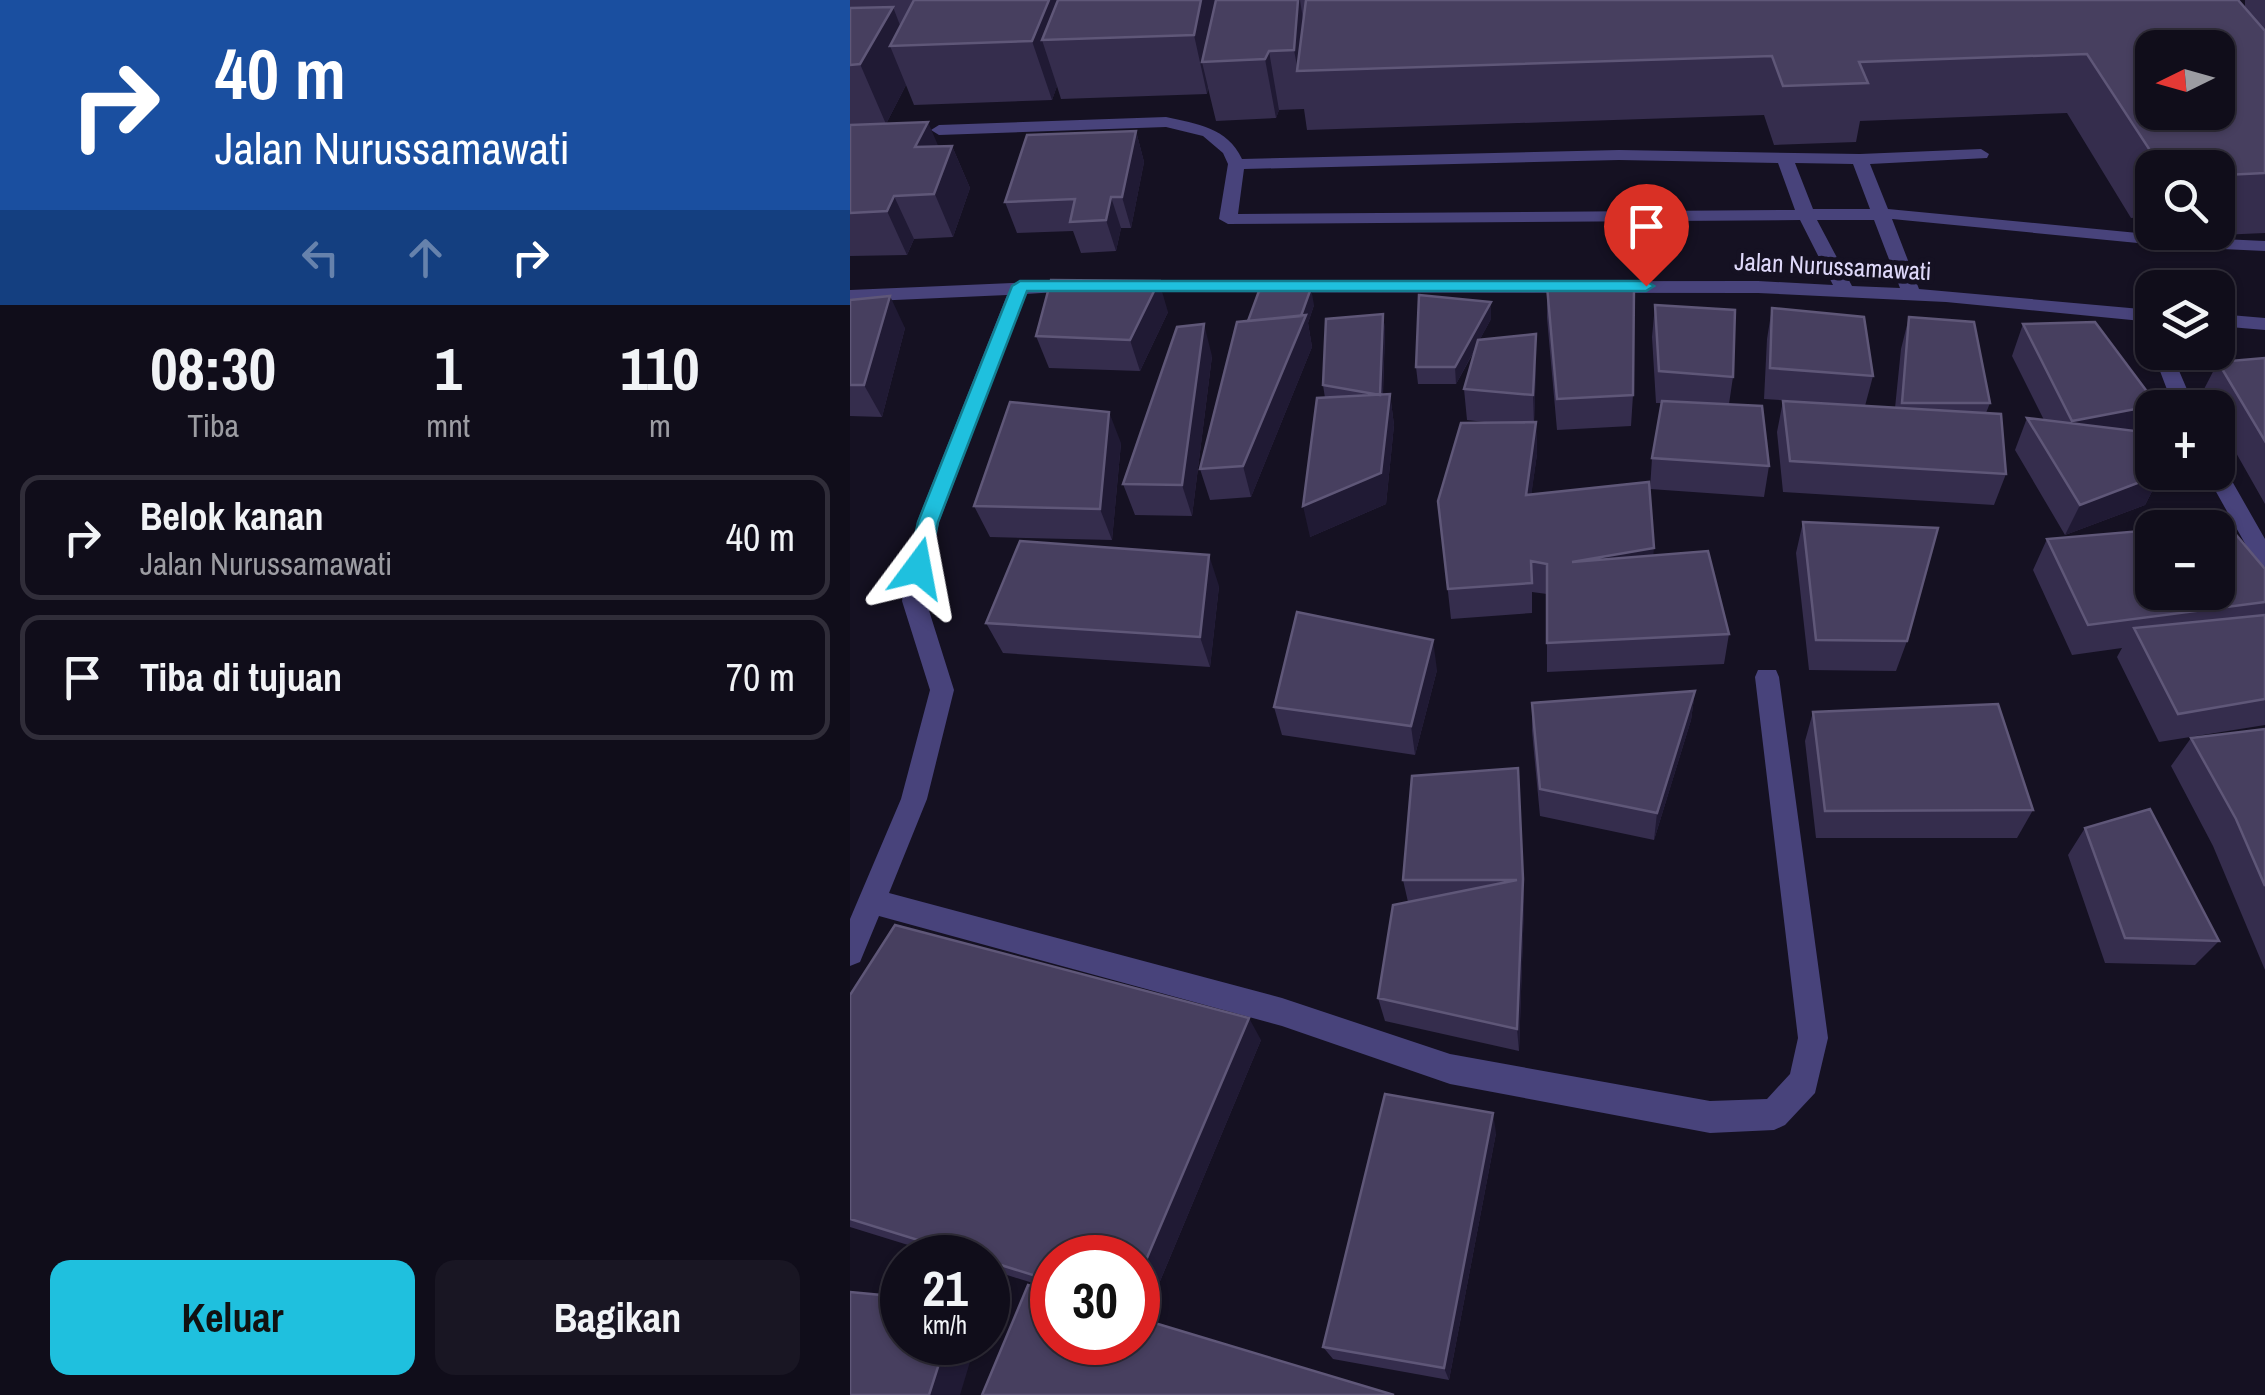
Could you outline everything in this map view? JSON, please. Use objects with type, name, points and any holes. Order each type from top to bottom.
[{"type":"street","points":[[939,130],[1166,122],[1209,132],[1230,150],[1236,164],[1228,219],[1906,214],[2178,242],[2265,246]]},
{"type":"street","points":[[1236,164],[1620,155],[1757,154],[1784,160],[1981,154]]},
{"type":"street","points":[[1860,158],[1912,295]]},
{"type":"street","points":[[1784,160],[1806,215],[1845,291]]},
{"type":"street","points":[[850,953],[914,798],[942,690],[914,601],[928,522],[1020,286]]},
{"type":"street","name":"Jalan Nurussamawati","points":[[850,296],[1020,286],[1699,286],[1912,295],[2135,318]]},
{"type":"street","points":[[2235,321],[2265,324]]},
{"type":"street","points":[[2226,490],[2265,559]]},
{"type":"street","points":[[874,902],[1282,1012],[1450,1069],[1710,1117],[1774,1114],[1804,1082],[1813,1038],[1766,677]]},
{"type":"building","points":[[914,0],[1049,0],[1032,41],[890,46]]},
{"type":"building","points":[[1058,0],[1201,0],[1194,35],[1042,40]]},
{"type":"building","points":[[1216,0],[1298,0],[1294,50],[1269,51],[1265,59],[1202,62]]},
{"type":"building","points":[[1306,0],[2238,0],[2265,31],[2265,173],[2235,174],[2235,150],[2150,150],[2137,130],[2235,130],[2235,30],[2135,30],[2135,127],[2087,54],[1859,62],[1868,83],[1783,86],[1772,56],[1297,71]]},
{"type":"building","points":[[893,7],[860,64],[850,65],[850,8]]},
{"type":"building","points":[[928,122],[915,147],[952,146],[934,194],[894,196],[887,211],[850,213],[850,125]]},
{"type":"building","points":[[1136,131],[1122,197],[1111,197],[1106,220],[1070,222],[1075,199],[1005,202],[1027,135]]},
{"type":"building","points":[[1051,280],[1159,281],[1130,340],[1036,336]]},
{"type":"building","points":[[1547,286],[1634,286],[1633,395],[1557,399]]},
{"type":"building","points":[[1311,288],[1301,316],[1248,321],[1259,291]]},
{"type":"building","points":[[1419,295],[1491,302],[1455,367],[1416,367]]},
{"type":"building","points":[[890,296],[864,385],[850,385],[850,300]]},
{"type":"building","points":[[1655,305],[1735,310],[1733,377],[1659,371]]},
{"type":"building","points":[[1772,308],[1864,317],[1873,376],[1770,368]]},
{"type":"building","points":[[1383,314],[1380,395],[1323,385],[1326,319]]},
{"type":"building","points":[[1306,315],[1243,466],[1200,469],[1237,322]]},
{"type":"building","points":[[1909,317],[1974,322],[1990,403],[1902,403]]},
{"type":"building","points":[[2095,322],[2146,390],[2135,390],[2135,409],[2072,421],[2023,324]]},
{"type":"building","points":[[1204,324],[1182,485],[1123,484],[1177,327]]},
{"type":"building","points":[[1536,334],[1533,395],[1464,389],[1478,340]]},
{"type":"building","points":[[2265,358],[2265,441],[2223,370],[2235,370],[2235,361]]},
{"type":"building","points":[[1390,394],[1381,473],[1303,506],[1317,398]]},
{"type":"building","points":[[1662,401],[1762,406],[1769,466],[1652,458]]},
{"type":"building","points":[[1783,401],[2001,414],[2006,474],[1790,461]]},
{"type":"building","points":[[1010,402],[1109,412],[1100,509],[974,506]]},
{"type":"building","points":[[2027,418],[2135,431],[2135,484],[2080,505]]},
{"type":"building","points":[[1536,422],[1526,495],[1649,482],[1654,548],[1572,562],[1708,551],[1729,634],[1547,643],[1547,564],[1531,561],[1532,583],[1448,589],[1438,501],[1461,423]]},
{"type":"building","points":[[1803,522],[1938,528],[1907,641],[1816,640]]},
{"type":"building","points":[[2135,531],[2135,610],[2203,610],[2088,625],[2047,539]]},
{"type":"building","points":[[2235,533],[2265,569],[2265,602],[2235,606]]},
{"type":"building","points":[[1020,541],[1209,555],[1200,637],[986,623]]},
{"type":"building","points":[[1297,612],[1433,640],[1411,726],[1274,707]]},
{"type":"building","points":[[2265,615],[2265,699],[2178,714],[2134,628]]},
{"type":"building","points":[[1695,691],[1657,813],[1540,789],[1532,703]]},
{"type":"building","points":[[1998,704],[2033,810],[1825,811],[1813,712]]},
{"type":"building","points":[[2265,729],[2265,886],[2236,819],[2191,738]]},
{"type":"building","points":[[1518,768],[1523,879],[1517,1029],[1378,998],[1393,905],[1517,880],[1403,880],[1412,776]]},
{"type":"building","points":[[2150,809],[2219,941],[2125,938],[2085,828]]},
{"type":"building","points":[[895,925],[1249,1018],[1157,1235],[1030,1235],[1030,1274],[1010,1268],[1010,1235],[902,1235],[850,1219],[850,995]]},
{"type":"building","points":[[1385,1094],[1493,1113],[1444,1368],[1323,1347]]},
{"type":"building","points":[[1028,1285],[1030,1365],[1160,1365],[1160,1325],[1394,1395],[982,1395],[995,1365],[1010,1365],[1010,1328]]},
{"type":"building","points":[[850,1292],[880,1295],[880,1365],[939,1365],[929,1395],[850,1395]]},
{"type":"route","points":[[918,568],[928,522],[1020,286],[1646,286]]}]
